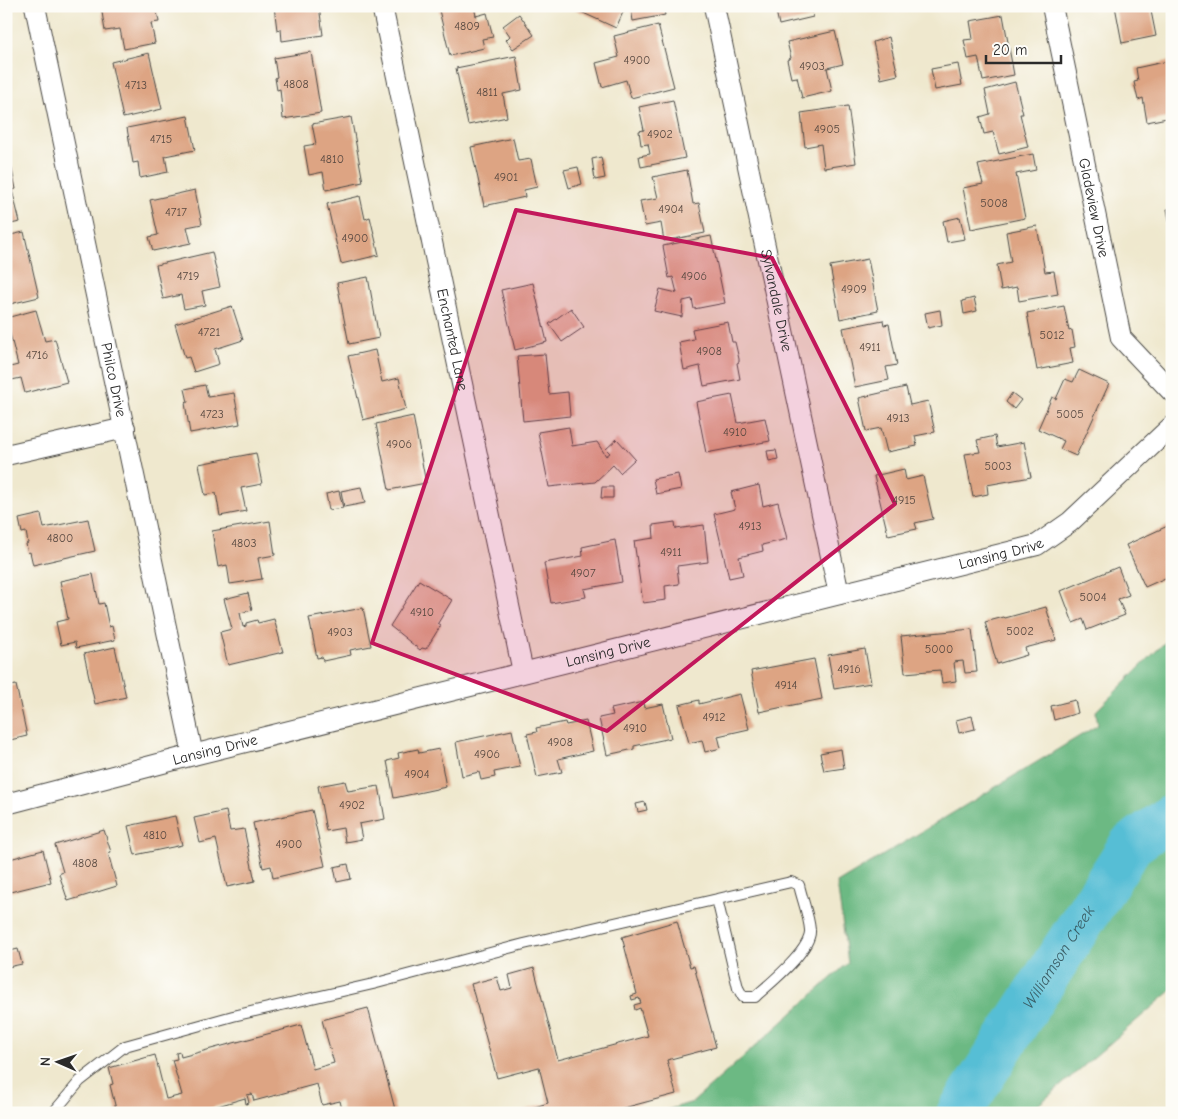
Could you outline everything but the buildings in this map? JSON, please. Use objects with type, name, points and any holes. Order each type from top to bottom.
[{"type":"street","name":"Philco Drive","points":[[35,6],[126,428],[193,755]]},
{"type":"street","name":"Enchanted Lane","points":[[382,6],[523,672]]},
{"type":"street","name":"Sylvandale Drive","points":[[714,6],[839,594]]},
{"type":"street","name":"Gladeview Drive","points":[[1052,6],[1121,338],[1172,392]]},
{"type":"street","name":"Lansing Drive","points":[[6,804],[523,672],[1037,545],[1070,522],[1172,426]]},
{"type":"street","points":[[6,454],[126,428]]},
{"type":"lane","points":[[53,1113],[80,1082],[125,1046],[234,1016],[373,984],[524,944],[791,882],[798,885],[810,930],[809,940],[800,953],[754,997],[743,997],[738,988],[717,900]]},
{"type":"highlighted area","points":[[516,210],[772,258],[895,504],[607,731],[372,643]]},
{"type":"green space","points":[[1172,635],[1172,990],[1029,1113],[657,1113],[693,1102],[848,963],[837,883],[1098,725],[1096,711]]},
{"type":"waterway","name":"Williamson Creek","points":[[959,1113],[1131,845],[1172,816]]}]
